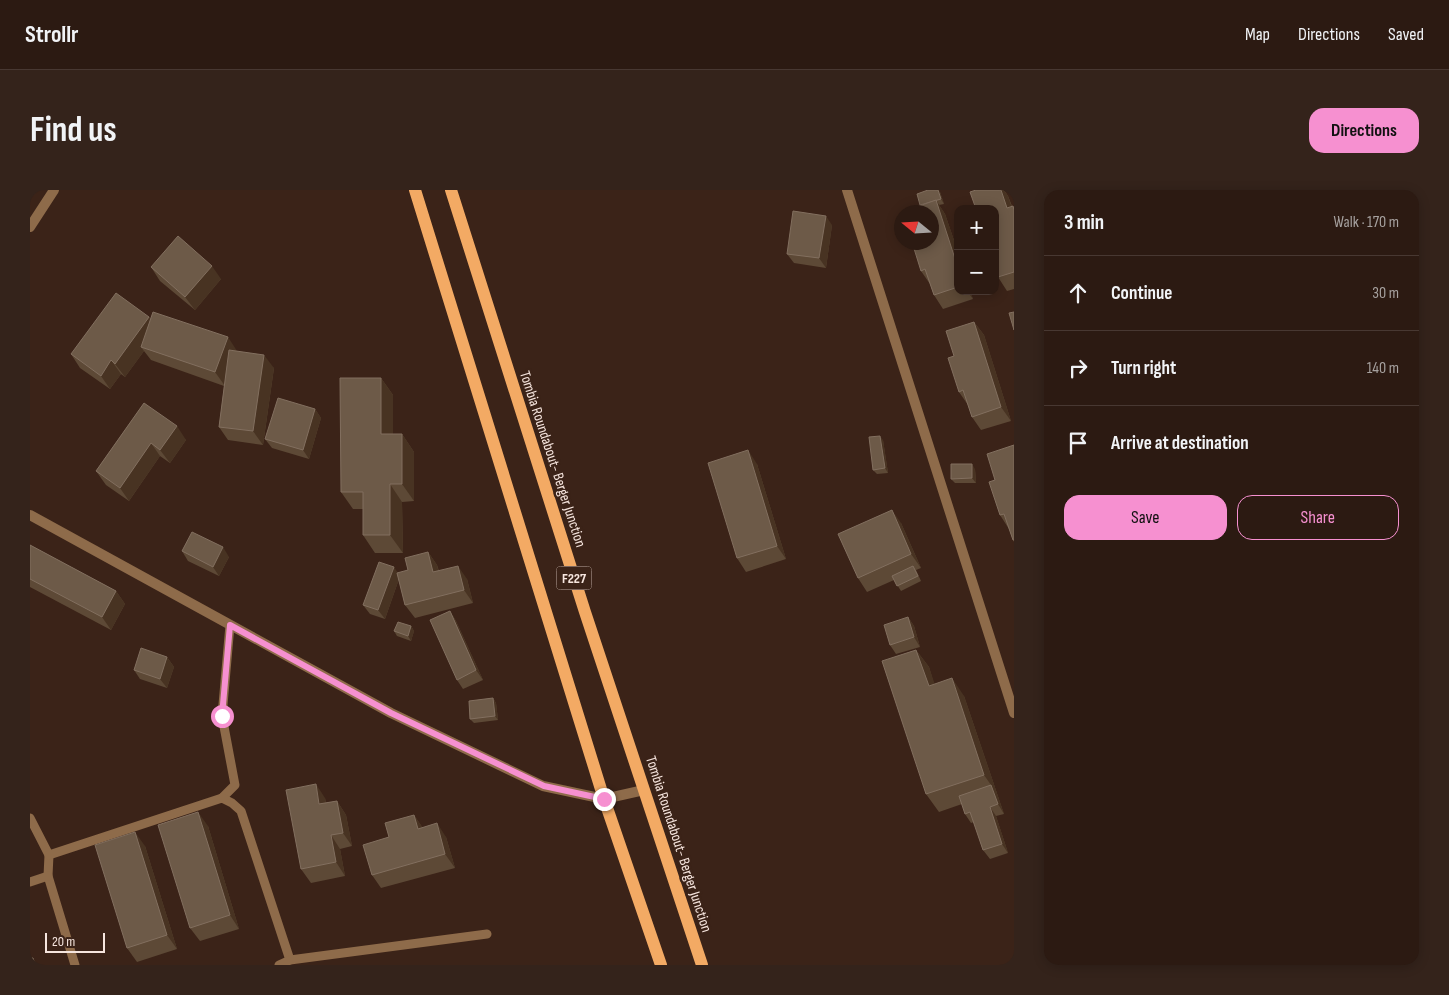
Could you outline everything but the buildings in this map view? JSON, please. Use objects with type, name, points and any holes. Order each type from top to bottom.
[{"type":"main road","name":"F227","points":[[415,190],[604,799],[661,965]]},
{"type":"main road","name":"Tombia Roundabout- Berger Junction","points":[[451,190],[585,612],[702,965]]},
{"type":"street","points":[[30,228],[54,190]]},
{"type":"street","points":[[847,190],[1014,713]]},
{"type":"street","points":[[30,515],[391,713],[544,786],[604,799],[644,790]]},
{"type":"lane","points":[[49,855],[222,798],[235,785],[222,716],[230,625]]},
{"type":"lane","points":[[222,798],[241,810],[290,960]]},
{"type":"lane","points":[[30,818],[49,855],[48,876],[74,965]]},
{"type":"lane","points":[[30,882],[48,876]]},
{"type":"lane","points":[[279,965],[290,960],[487,934]]},
{"type":"route","points":[[222,716],[230,625],[391,713],[544,786],[604,799]]}]
